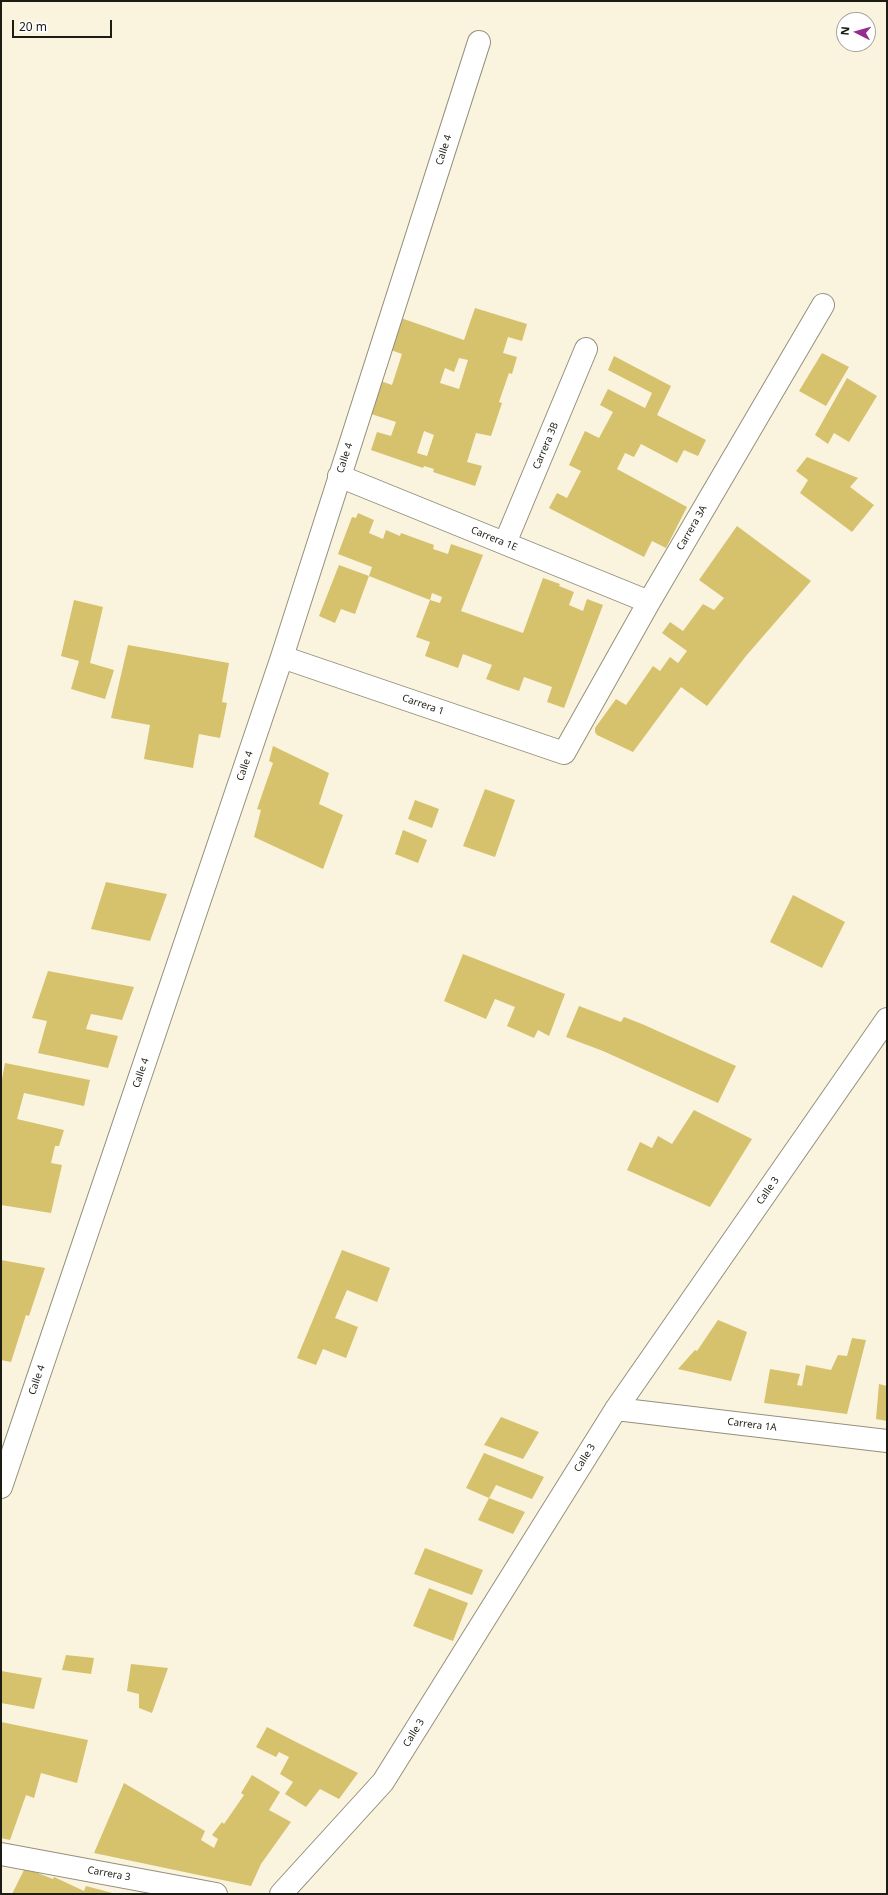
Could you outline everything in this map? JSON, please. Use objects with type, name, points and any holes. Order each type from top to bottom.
[{"type":"street","name":"Calle 4","points":[[1,1487],[282,657],[479,42]]},
{"type":"street","name":"Carrera 3A","points":[[564,753],[649,602],[823,305]]},
{"type":"street","name":"Carrera 3B","points":[[505,543],[586,349]]},
{"type":"street","name":"Carrera 1E","points":[[339,476],[649,602]]},
{"type":"street","name":"Carrera 1","points":[[282,657],[564,753]]},
{"type":"street","name":"Calle 3","points":[[282,1894],[383,1782],[616,1409],[887,1019]]},
{"type":"street","name":"Carrera 1A","points":[[616,1409],[887,1440]]},
{"type":"street","name":"Carrera 3","points":[[1,1854],[216,1894]]},
{"type":"building","points":[[475,308],[527,324],[522,341],[508,337],[503,353],[517,357],[512,374],[509,373],[499,402],[502,403],[491,436],[476,433],[467,462],[482,466],[475,486],[433,472],[434,469],[424,466],[423,468],[371,450],[377,432],[391,436],[396,422],[368,413],[378,380],[392,385],[402,354],[388,349],[398,317],[464,340]],"holes":[[[459,358],[468,360],[459,389],[440,383],[445,368],[454,372]],[[424,431],[434,435],[427,456],[417,453]]]},
{"type":"building","points":[[822,353],[849,367],[826,406],[799,391]]},
{"type":"building","points":[[614,356],[671,386],[657,415],[706,440],[698,456],[684,450],[677,463],[641,444],[634,457],[625,453],[617,469],[687,507],[666,548],[652,541],[644,557],[549,508],[557,493],[567,498],[581,471],[569,465],[585,431],[599,438],[613,412],[600,405],[608,389],[645,408],[652,393],[608,370]]},
{"type":"building","points":[[847,378],[877,396],[849,442],[834,433],[828,444],[815,435]]},
{"type":"building","points":[[807,457],[858,478],[850,487],[874,505],[852,532],[800,493],[808,480],[796,471]]},
{"type":"building","points":[[358,513],[374,520],[369,533],[383,539],[386,530],[400,536],[401,533],[434,545],[433,549],[448,554],[451,544],[483,555],[461,611],[523,633],[543,578],[560,584],[559,586],[574,592],[569,605],[583,611],[587,599],[603,605],[564,708],[547,702],[552,687],[524,677],[519,691],[486,679],[492,665],[463,654],[458,668],[425,656],[430,642],[416,637],[430,600],[369,576],[372,567],[338,554],[352,517],[356,518]],"holes":[[[432,593],[442,597],[440,603],[430,600]]]},
{"type":"building","points":[[737,526],[811,581],[746,656],[707,706],[681,687],[633,752],[597,735],[595,728],[616,699],[626,705],[653,666],[660,671],[670,657],[678,663],[687,651],[662,633],[670,622],[683,631],[703,604],[714,610],[724,598],[699,580]]},
{"type":"building","points":[[339,565],[369,576],[355,614],[341,609],[335,623],[319,616]]},
{"type":"building","points":[[74,600],[103,607],[90,663],[114,670],[105,699],[71,689],[79,661],[61,656]]},
{"type":"building","points":[[128,645],[229,663],[222,702],[227,703],[220,738],[199,734],[193,768],[144,759],[150,725],[111,718]]},
{"type":"building","points":[[273,746],[329,773],[319,804],[343,815],[323,869],[254,837],[261,810],[257,809],[273,763],[269,761]]},
{"type":"building","points":[[485,789],[515,800],[495,857],[463,846]]},
{"type":"building","points":[[415,800],[439,809],[432,828],[408,819]]},
{"type":"building","points":[[403,830],[427,840],[418,863],[395,854]]},
{"type":"building","points":[[106,882],[167,894],[150,941],[91,929]]},
{"type":"building","points":[[793,895],[845,922],[822,968],[770,942]]},
{"type":"building","points":[[463,954],[565,994],[549,1036],[538,1030],[534,1038],[507,1026],[515,1007],[495,999],[486,1019],[444,1001]]},
{"type":"building","points":[[48,971],[134,987],[122,1020],[91,1014],[86,1029],[118,1036],[108,1068],[38,1053],[47,1021],[32,1018]]},
{"type":"building","points":[[579,1006],[621,1022],[624,1017],[736,1066],[718,1103],[603,1051],[566,1037]]},
{"type":"building","points":[[5,1063],[90,1080],[84,1106],[24,1093],[17,1119],[64,1130],[59,1146],[55,1146],[51,1163],[62,1165],[51,1213],[1,1205],[1,1085]]},
{"type":"building","points":[[694,1110],[752,1139],[710,1207],[627,1170],[640,1142],[652,1148],[658,1136],[672,1144]]},
{"type":"building","points":[[342,1250],[390,1268],[377,1302],[347,1290],[335,1318],[358,1327],[346,1358],[323,1349],[316,1365],[297,1358]]},
{"type":"building","points":[[1,1260],[45,1268],[29,1316],[26,1315],[11,1362],[1,1360]]},
{"type":"building","points":[[718,1320],[747,1332],[731,1381],[678,1369],[695,1350],[697,1351]]},
{"type":"building","points":[[852,1338],[866,1340],[847,1414],[764,1403],[770,1369],[800,1374],[797,1385],[802,1386],[806,1365],[831,1370],[838,1355],[847,1356]]},
{"type":"building","points":[[879,1384],[887,1386],[887,1421],[876,1419]]},
{"type":"building","points":[[501,1417],[539,1432],[523,1459],[484,1445]]},
{"type":"building","points":[[484,1453],[544,1477],[532,1499],[496,1485],[489,1498],[466,1488]]},
{"type":"building","points":[[489,1498],[525,1512],[513,1534],[478,1520]]},
{"type":"building","points":[[425,1548],[483,1570],[472,1595],[414,1574]]},
{"type":"building","points":[[429,1588],[468,1603],[453,1641],[413,1626]]},
{"type":"building","points":[[66,1655],[94,1658],[91,1674],[62,1670]]},
{"type":"building","points":[[131,1664],[168,1668],[152,1713],[139,1708],[139,1694],[127,1691]]},
{"type":"building","points":[[1,1671],[42,1678],[34,1709],[1,1703]]},
{"type":"building","points":[[1,1722],[88,1740],[77,1783],[41,1773],[34,1798],[26,1795],[10,1840],[1,1838]]},
{"type":"building","points":[[267,1727],[358,1773],[339,1799],[320,1789],[306,1807],[285,1794],[293,1782],[280,1774],[289,1757],[279,1752],[276,1757],[256,1747]]},
{"type":"building","points":[[252,1775],[280,1792],[269,1810],[291,1822],[261,1864],[251,1886],[94,1853],[124,1783],[205,1831],[201,1840],[214,1848],[218,1839],[212,1835],[222,1822],[224,1824],[244,1795],[241,1793]]},
{"type":"building","points":[[25,1868],[53,1879],[54,1877],[84,1891],[86,1886],[116,1894],[12,1894]]}]
